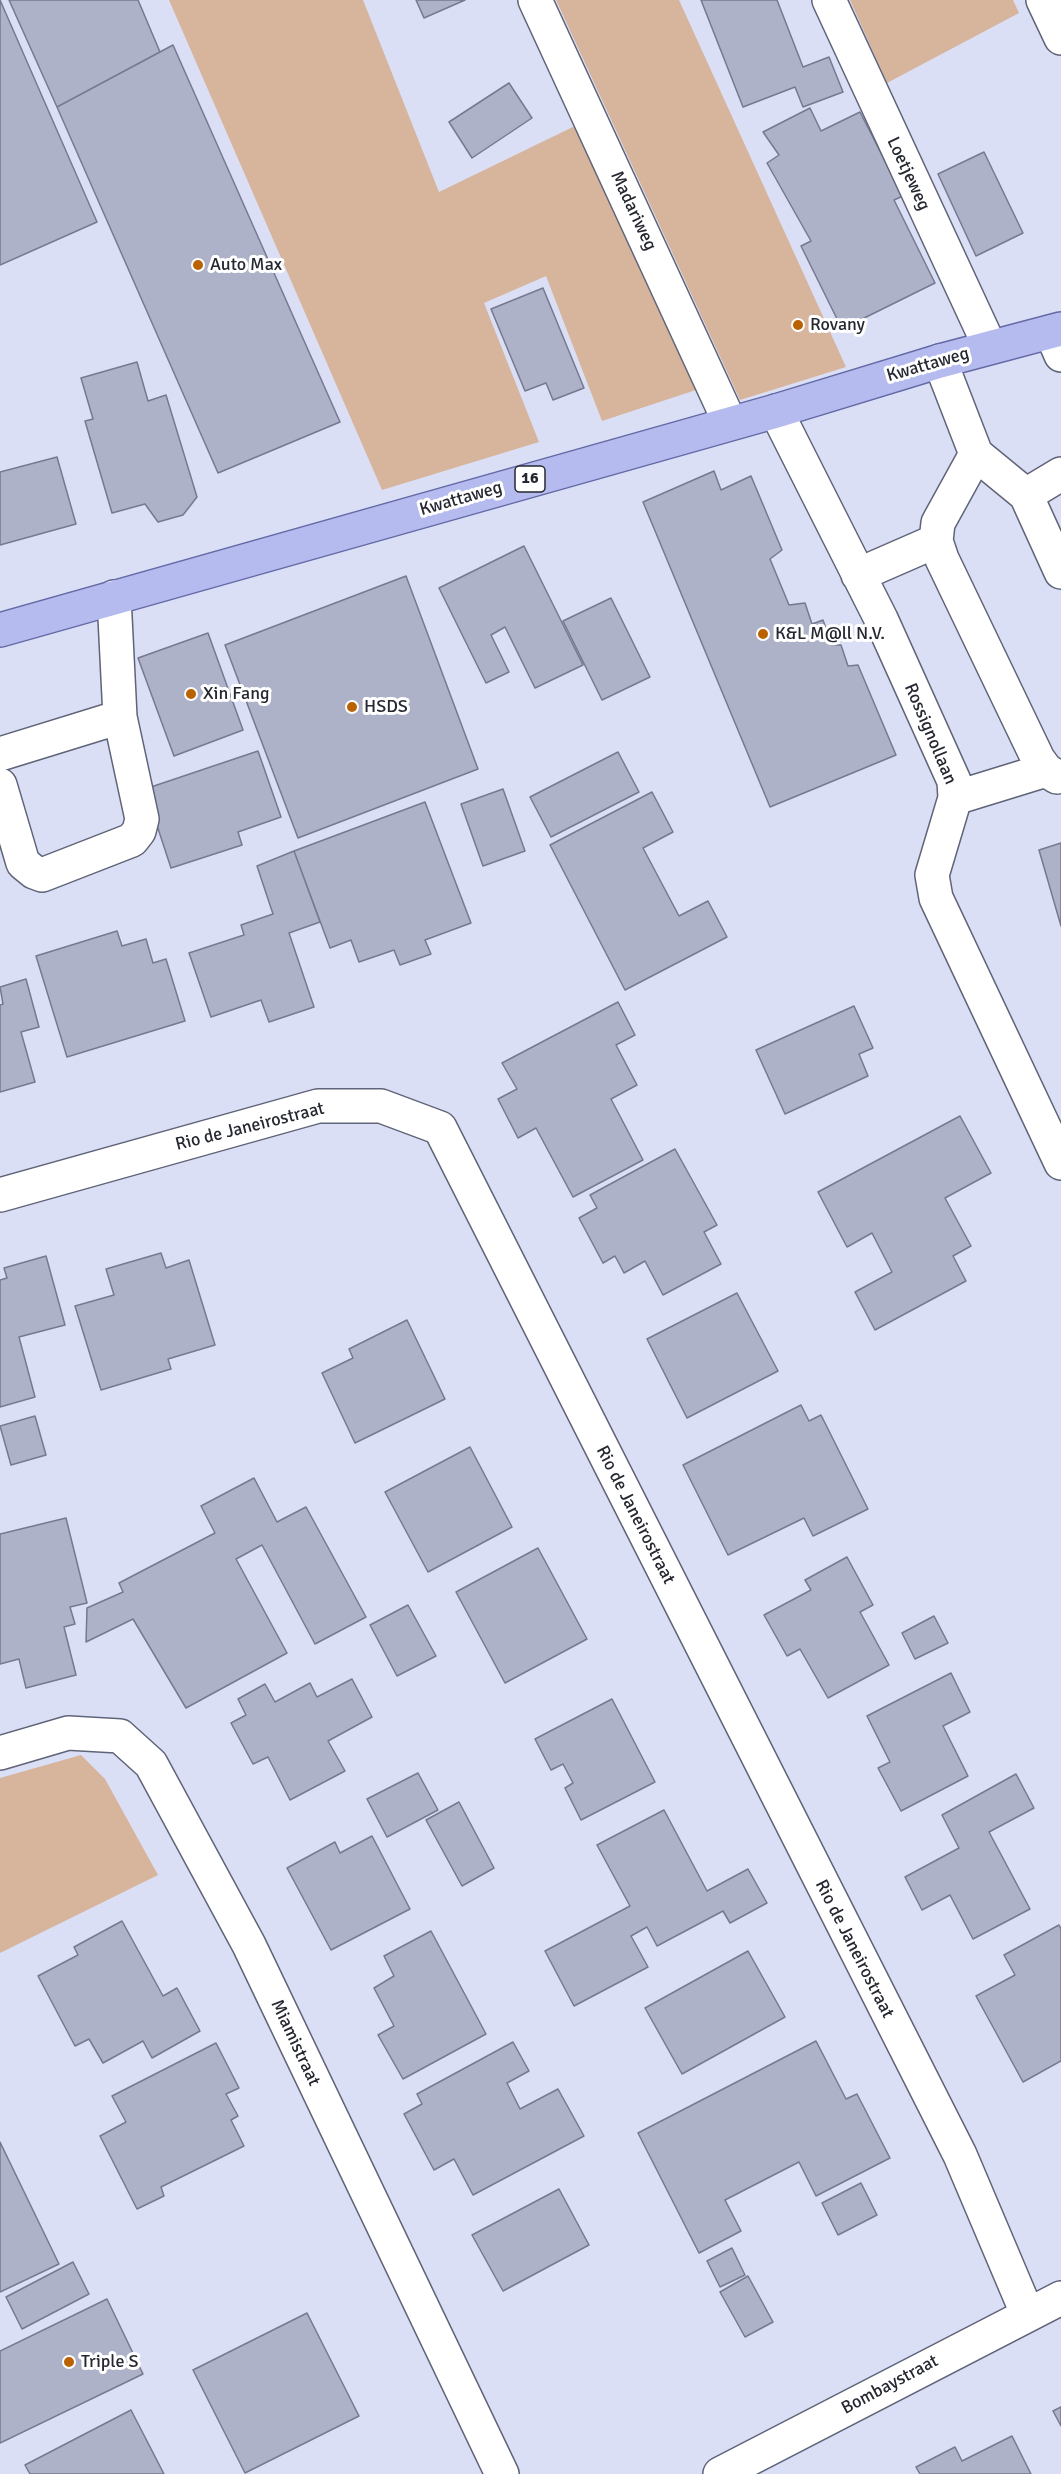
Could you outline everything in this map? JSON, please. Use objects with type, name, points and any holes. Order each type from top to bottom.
[{"type":"main road","name":"Kwattaweg","points":[[0,630],[776,411],[990,347],[1058,339]]},
{"type":"street","name":"Madariweg","points":[[535,0],[730,423]]},
{"type":"street","name":"Loetjeweg","points":[[829,0],[990,347]]},
{"type":"street","points":[[1043,0],[1061,38]]},
{"type":"street","points":[[940,361],[976,454],[1026,495],[1061,572]]},
{"type":"street","name":"Rossignollaan","points":[[776,411],[858,575],[954,781],[955,798],[932,875],[936,898],[1061,1163]]},
{"type":"street","points":[[955,798],[1054,773],[1033,748],[942,559],[936,541],[938,523],[976,454]]},
{"type":"street","points":[[1026,495],[1061,474]]},
{"type":"street","points":[[858,575],[936,541]]},
{"type":"street","points":[[0,785],[23,863],[34,873],[42,875],[132,840],[139,831],[142,819],[120,717],[114,597]]},
{"type":"street","points":[[0,754],[120,717]]},
{"type":"street","name":"Rio de Janeirostraat","points":[[0,1196],[318,1107],[381,1106],[440,1128],[960,2155],[1027,2313]]},
{"type":"street","name":"Miamistraat","points":[[0,1753],[68,1733],[120,1736],[151,1764],[249,1945],[502,2474]]},
{"type":"street","name":"Bombaystraat","points":[[720,2474],[1027,2313],[1061,2298]]},
{"type":"shaded area","points":[[169,0],[363,0],[439,192],[579,124],[699,389],[602,421],[546,276],[484,303],[539,442],[382,490]]},
{"type":"shaded area","points":[[556,0],[679,0],[846,367],[740,400]]},
{"type":"shaded area","points":[[850,0],[1013,0],[1019,13],[887,83]]},
{"type":"shaded area","points":[[81,1755],[105,1779],[158,1875],[0,1953],[0,1778]]},
{"type":"building","points":[[0,0],[97,222],[0,265]]},
{"type":"building","points":[[9,0],[138,0],[160,52],[57,107]]},
{"type":"building","points":[[416,0],[465,0],[424,18]]},
{"type":"building","points":[[701,0],[777,0],[803,67],[829,57],[843,92],[803,107],[795,87],[743,107]]},
{"type":"building","name":"Auto Max","points":[[173,45],[340,422],[218,473],[57,107]]},
{"type":"building","points":[[509,83],[532,118],[472,158],[449,122]]},
{"type":"building","points":[[810,108],[821,131],[860,112],[903,196],[894,200],[935,283],[842,329],[801,246],[811,241],[767,163],[779,155],[763,132]]},
{"type":"building","points":[[984,152],[1023,233],[976,256],[938,174]]},
{"type":"building","points":[[543,288],[584,388],[553,400],[546,383],[525,391],[491,309]]},
{"type":"building","points":[[137,362],[148,401],[166,395],[197,497],[183,515],[158,522],[145,504],[112,513],[85,421],[93,419],[81,378]]},
{"type":"building","points":[[57,457],[76,524],[0,545],[0,472]]},
{"type":"building","name":"K&L M@ll N.V.","points":[[714,471],[721,490],[751,476],[782,550],[770,559],[789,605],[805,603],[812,624],[823,620],[832,645],[841,645],[848,666],[858,665],[896,755],[770,807],[643,502]]},
{"type":"building","points":[[524,546],[583,665],[535,688],[505,627],[491,635],[509,672],[486,683],[439,588]]},
{"type":"building","name":"HSDS","points":[[406,576],[478,769],[298,838],[225,645]]},
{"type":"building","points":[[611,598],[650,677],[602,700],[563,621]]},
{"type":"building","name":"Xin Fang","points":[[208,633],[243,730],[174,756],[138,658]]},
{"type":"building","points":[[258,751],[281,817],[238,832],[242,845],[171,868],[145,789]]},
{"type":"building","points":[[618,752],[639,792],[551,837],[530,797]]},
{"type":"building","points":[[503,789],[525,851],[483,866],[461,804]]},
{"type":"building","points":[[652,792],[673,832],[643,848],[679,916],[708,901],[727,937],[625,990],[550,845]]},
{"type":"building","points":[[425,802],[471,923],[425,940],[431,954],[400,965],[394,950],[359,962],[351,940],[330,948],[294,851]]},
{"type":"building","points":[[1061,843],[1061,926],[1039,850]]},
{"type":"building","points":[[294,851],[320,922],[289,933],[314,1007],[269,1022],[261,1000],[211,1017],[189,953],[244,935],[241,925],[273,914],[257,866]]},
{"type":"building","points":[[117,931],[122,946],[146,939],[153,963],[166,959],[185,1021],[67,1057],[36,956]]},
{"type":"building","points":[[26,979],[39,1027],[21,1032],[35,1082],[0,1092],[0,1005],[3,1004],[0,987]]},
{"type":"building","points":[[618,1002],[635,1035],[616,1045],[637,1085],[611,1099],[643,1160],[573,1197],[536,1128],[518,1138],[498,1099],[517,1089],[502,1063]]},
{"type":"building","points":[[854,1006],[873,1048],[859,1054],[868,1076],[785,1114],[756,1050]]},
{"type":"building","points":[[960,1116],[991,1173],[945,1198],[971,1246],[953,1256],[966,1281],[875,1330],[855,1292],[892,1272],[872,1233],[847,1247],[818,1192]]},
{"type":"building","points":[[675,1149],[717,1225],[704,1232],[721,1264],[663,1295],[645,1261],[624,1273],[615,1256],[603,1263],[579,1218],[597,1208],[590,1195]]},
{"type":"building","points":[[161,1253],[166,1268],[189,1260],[215,1345],[168,1359],[171,1369],[101,1390],[75,1306],[114,1295],[106,1269]]},
{"type":"building","points":[[46,1256],[65,1325],[19,1337],[35,1397],[0,1407],[0,1280],[7,1278],[4,1268]]},
{"type":"building","points":[[737,1293],[778,1371],[687,1418],[647,1339]]},
{"type":"building","points":[[407,1320],[445,1399],[355,1443],[322,1373],[353,1358],[349,1349]]},
{"type":"building","points":[[801,1405],[809,1421],[821,1415],[868,1509],[813,1536],[804,1518],[728,1555],[683,1465]]},
{"type":"building","points":[[35,1416],[46,1455],[11,1465],[0,1426]]},
{"type":"building","points":[[470,1447],[512,1527],[428,1572],[385,1492]]},
{"type":"building","points":[[254,1478],[277,1522],[306,1507],[366,1617],[315,1644],[262,1545],[236,1559],[287,1653],[186,1708],[133,1619],[86,1642],[87,1608],[123,1592],[119,1583],[215,1533],[201,1506]]},
{"type":"building","points":[[66,1518],[87,1603],[70,1607],[75,1624],[64,1627],[76,1675],[26,1688],[19,1659],[0,1664],[0,1534]]},
{"type":"building","points":[[538,1548],[587,1639],[505,1683],[456,1592]]},
{"type":"building","points":[[847,1557],[873,1605],[860,1612],[889,1665],[828,1698],[800,1649],[787,1656],[764,1615],[811,1590],[805,1580]]},
{"type":"building","points":[[408,1605],[436,1656],[397,1676],[370,1625]]},
{"type":"building","points":[[934,1616],[948,1643],[915,1659],[902,1633]]},
{"type":"building","points":[[951,1673],[970,1712],[943,1726],[968,1776],[901,1811],[878,1768],[890,1762],[867,1716]]},
{"type":"building","points":[[352,1679],[372,1717],[328,1741],[345,1771],[290,1800],[268,1757],[253,1764],[231,1723],[246,1715],[238,1699],[265,1684],[275,1702],[310,1683],[317,1697]]},
{"type":"building","points":[[612,1699],[655,1782],[581,1820],[565,1788],[573,1783],[563,1764],[551,1770],[535,1739]]},
{"type":"building","points":[[418,1773],[438,1810],[387,1837],[367,1799]]},
{"type":"building","points":[[1016,1774],[1034,1808],[989,1832],[1030,1909],[973,1939],[950,1895],[922,1910],[905,1877],[959,1848],[942,1815]]},
{"type":"building","points":[[459,1802],[494,1868],[462,1886],[426,1820]]},
{"type":"building","points":[[664,1810],[707,1891],[748,1869],[767,1903],[730,1923],[723,1911],[657,1946],[647,1927],[631,1936],[648,1967],[574,2006],[545,1951],[630,1906],[597,1845]]},
{"type":"building","points":[[372,1836],[410,1909],[331,1950],[287,1868],[335,1842],[340,1853]]},
{"type":"building","points":[[122,1921],[163,1996],[177,1988],[200,2031],[152,2058],[143,2041],[103,2063],[89,2039],[75,2046],[38,1976],[78,1955],[74,1947]]},
{"type":"building","points":[[1059,1925],[1061,1929],[1061,2061],[1023,2082],[976,1996],[1015,1975],[1004,1955]]},
{"type":"building","points":[[431,1931],[486,2034],[403,2079],[378,2035],[394,2026],[374,1988],[394,1976],[384,1956]]},
{"type":"building","points":[[748,1951],[785,2017],[682,2074],[645,2008]]},
{"type":"building","points":[[816,2041],[846,2099],[857,2094],[890,2158],[816,2196],[799,2162],[725,2200],[741,2231],[699,2253],[638,2133]]},
{"type":"building","points":[[513,2042],[529,2071],[507,2083],[520,2109],[558,2089],[584,2136],[473,2195],[454,2159],[434,2170],[404,2114],[422,2104],[417,2094]]},
{"type":"building","points":[[216,2043],[239,2088],[226,2094],[238,2116],[231,2120],[244,2146],[161,2187],[164,2196],[137,2209],[100,2136],[126,2122],[112,2096]]},
{"type":"building","points":[[0,2142],[59,2264],[0,2292]]},
{"type":"building","points":[[861,2183],[877,2215],[838,2235],[822,2203]]},
{"type":"building","points":[[559,2189],[589,2245],[503,2291],[472,2235]]},
{"type":"building","points":[[732,2248],[745,2275],[720,2287],[707,2261]]},
{"type":"building","points":[[73,2262],[89,2294],[22,2329],[6,2297]]},
{"type":"building","points":[[748,2276],[773,2322],[745,2337],[720,2292]]},
{"type":"building","name":"Triple S","points":[[107,2299],[143,2374],[0,2443],[0,2351]]},
{"type":"building","points":[[307,2313],[359,2416],[245,2473],[193,2370]]},
{"type":"building","points":[[1061,2407],[1061,2426],[1053,2411]]},
{"type":"building","points":[[131,2410],[164,2474],[30,2474],[25,2465]]},
{"type":"building","points":[[1012,2436],[1031,2474],[920,2474],[916,2467],[955,2447],[962,2461]]},
{"type":"place","name":"Auto Max","points":[[198,265]]},
{"type":"place","name":"Rovany","points":[[798,325]]},
{"type":"place","name":"K&L M@ll N.V.","points":[[763,634]]},
{"type":"place","name":"Xin Fang","points":[[191,694]]},
{"type":"place","name":"HSDS","points":[[352,707]]},
{"type":"place","name":"Triple S","points":[[69,2362]]}]
